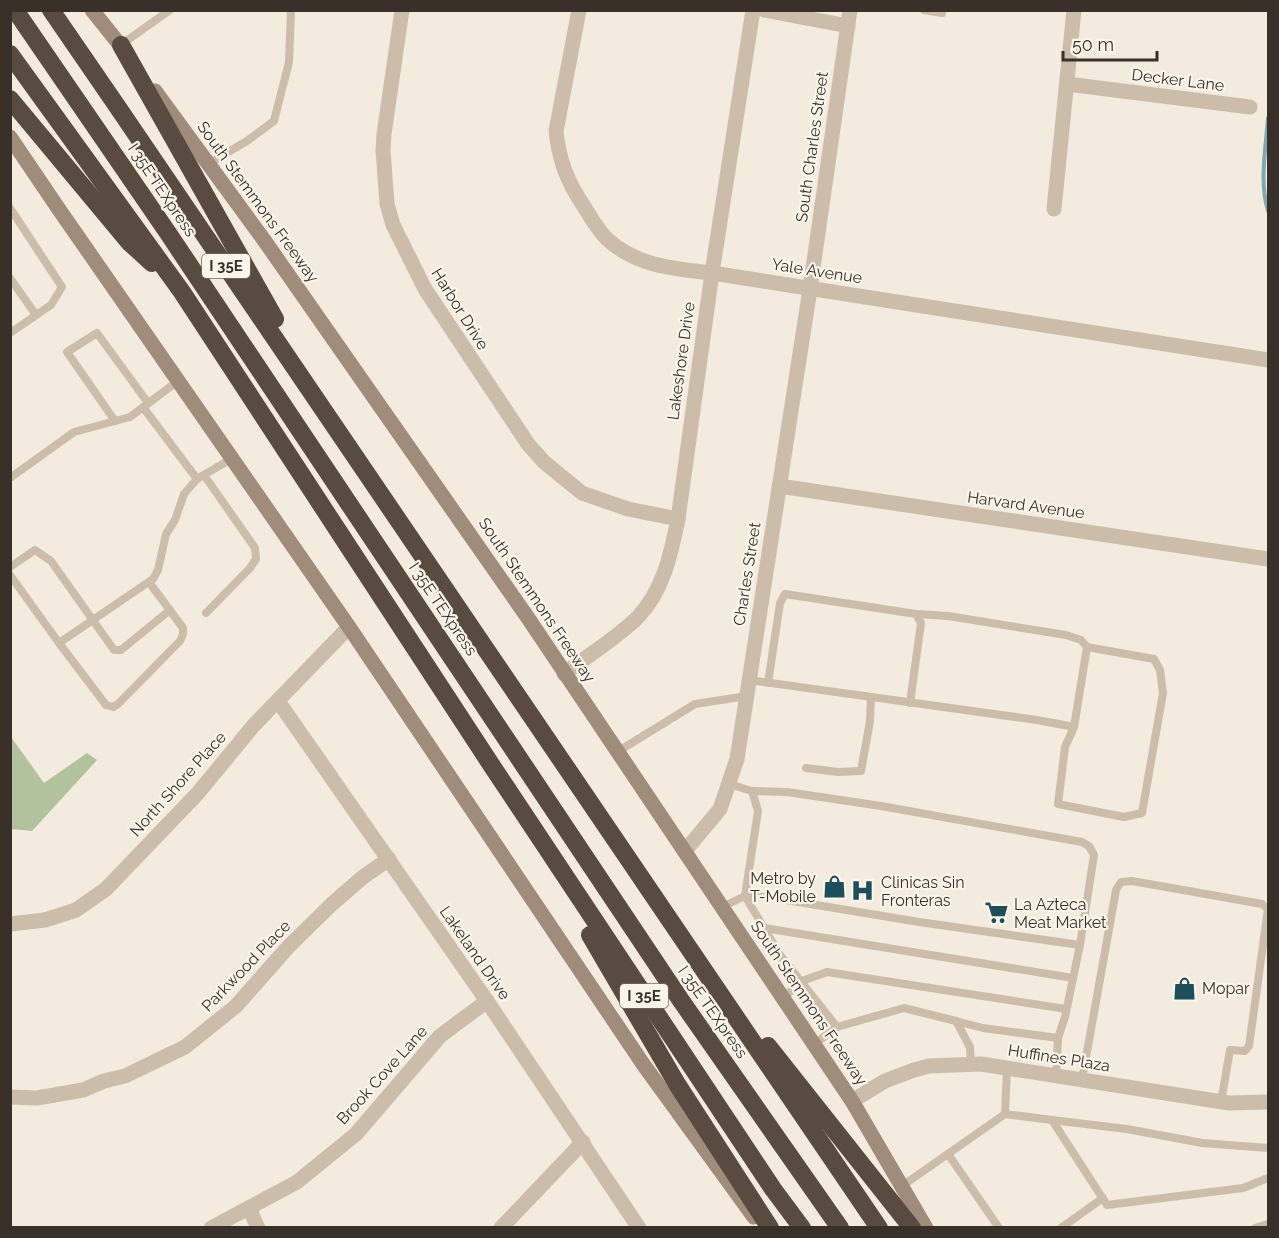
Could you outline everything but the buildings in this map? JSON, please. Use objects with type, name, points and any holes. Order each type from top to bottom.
[{"type":"highway","name":"I 35E TEXpress","points":[[15,10],[168,233],[682,1002],[838,1227]]},
{"type":"highway","name":"I 35E","points":[[51,10],[879,1227]]},
{"type":"highway","points":[[120,45],[254,284],[399,523]]},
{"type":"highway","name":"I 35E","points":[[10,54],[183,292],[490,763],[773,1190],[801,1227]]},
{"type":"highway","points":[[10,99],[129,242],[183,292]]},
{"type":"highway","points":[[490,763],[677,1083],[770,1227]]},
{"type":"highway","points":[[669,920],[912,1227]]},
{"type":"main road","name":"South Stemmons Freeway","points":[[92,10],[264,240],[468,533],[852,1101],[926,1227]]},
{"type":"main road","points":[[13,147],[349,627],[643,1064],[761,1227]]},
{"type":"street","name":"Harbor Drive","points":[[402,10],[384,134],[387,204],[393,225],[425,290],[528,444],[561,477],[582,493],[628,509],[678,519]]},
{"type":"street","name":"Yale Avenue","points":[[579,10],[556,131],[558,146],[568,182],[597,227],[608,239],[649,263],[666,268],[712,273],[1269,360]]},
{"type":"street","name":"Lakeshore Drive","points":[[564,674],[637,617],[651,600],[664,575],[678,519],[712,273],[753,10]]},
{"type":"street","points":[[764,10],[848,26]]},
{"type":"street","name":"South Charles Street","points":[[810,288],[850,10]]},
{"type":"street","points":[[1054,209],[1074,10]]},
{"type":"street","name":"Decker Lane","points":[[1067,84],[1250,107]]},
{"type":"street","name":"Charles Street","points":[[685,851],[720,810],[737,759],[810,288]]},
{"type":"street","name":"Harvard Avenue","points":[[778,486],[1269,560]]},
{"type":"street","name":"North Shore Place","points":[[10,924],[45,920],[76,910],[106,889],[198,793],[254,725],[349,627]]},
{"type":"street","name":"Lakeland Drive","points":[[278,701],[487,1001],[639,1227]]},
{"type":"street","name":"Parkwood Place","points":[[10,1097],[37,1098],[83,1090],[104,1081],[125,1076],[185,1047],[236,1006],[289,946],[332,904],[363,877],[389,859]]},
{"type":"street","name":"Brook Cove Lane","points":[[211,1227],[297,1182],[356,1134],[440,1036],[487,1001]]},
{"type":"street","name":"Huffines Plaza","points":[[852,1101],[885,1081],[929,1066],[971,1065],[1007,1068],[1221,1102],[1269,1102]]},
{"type":"street","points":[[501,1227],[583,1142]]},
{"type":"street","points":[[249,1208],[258,1227]]},
{"type":"lane","points":[[120,45],[170,10]]},
{"type":"lane","points":[[208,164],[247,141],[274,121],[289,62],[291,10]]},
{"type":"lane","points":[[924,10],[942,13]]},
{"type":"lane","points":[[10,208],[62,287],[51,305],[10,333]]},
{"type":"lane","points":[[10,278],[36,315]]},
{"type":"lane","points":[[115,421],[67,352],[97,333],[145,405],[255,548],[256,559],[250,568],[206,613]]},
{"type":"lane","points":[[10,466],[13,476],[74,432],[130,417],[178,381]]},
{"type":"lane","points":[[59,643],[148,582],[158,570],[166,534],[175,520],[184,494],[201,477],[231,459]]},
{"type":"lane","points":[[10,567],[35,550],[51,561],[114,650],[121,650],[170,610]]},
{"type":"lane","points":[[10,575],[106,705],[112,707],[118,704],[180,641],[183,628],[148,582]]},
{"type":"lane","points":[[768,683],[780,603],[785,594],[916,614],[948,616],[1066,635],[1081,640],[1086,647],[1074,727],[1065,747],[1058,804],[1124,817],[1142,813],[1163,693],[1160,670],[1154,658],[1086,647]]},
{"type":"lane","points":[[910,703],[921,622],[916,614]]},
{"type":"lane","points":[[749,680],[1074,727]]},
{"type":"lane","points":[[617,752],[695,704],[747,696]]},
{"type":"lane","points":[[807,768],[838,772],[861,771],[870,722],[871,697]]},
{"type":"lane","points":[[729,784],[752,791],[787,792],[881,806],[1082,842],[1089,846],[1094,855],[1080,945],[1058,1038],[1056,1076]]},
{"type":"lane","points":[[752,791],[758,811],[745,896],[780,955],[837,1027]]},
{"type":"lane","points":[[1082,1080],[1116,890],[1121,882],[1132,880],[1262,904],[1268,909],[1249,1046],[1245,1051],[1230,1050],[1221,1102]]},
{"type":"lane","points":[[722,907],[745,896],[768,897],[1080,945]]},
{"type":"lane","points":[[764,927],[1073,978]]},
{"type":"lane","points":[[783,998],[802,981],[827,972],[1066,1009]]},
{"type":"lane","points":[[813,1045],[837,1027],[904,1008],[983,1028],[1058,1038]]},
{"type":"lane","points":[[956,1021],[969,1047],[971,1065]]},
{"type":"lane","points":[[1005,1114],[1007,1068]]},
{"type":"lane","points":[[902,1186],[1005,1114],[1126,1129],[1202,1143],[1269,1148]]},
{"type":"lane","points":[[1052,1120],[1107,1205],[1243,1188],[1269,1178]]},
{"type":"lane","points":[[948,1154],[999,1227]]},
{"type":"lane","points":[[1061,1227],[1102,1198]]},
{"type":"lane","points":[[1255,1227],[1269,1224]]},
{"type":"green space","points":[[11,737],[44,783],[87,753],[97,760],[32,831],[11,829]]},
{"type":"waterway","points":[[1268,118],[1264,176],[1268,211]]},
{"type":"place","name":"Metro by T-Mobile","points":[[834,887]]},
{"type":"place","name":"Clinicas Sin Fronteras","points":[[863,891]]},
{"type":"place","name":"La Azteca Meat Market","points":[[996,913]]},
{"type":"place","name":"Mopar","points":[[1184,988]]}]
